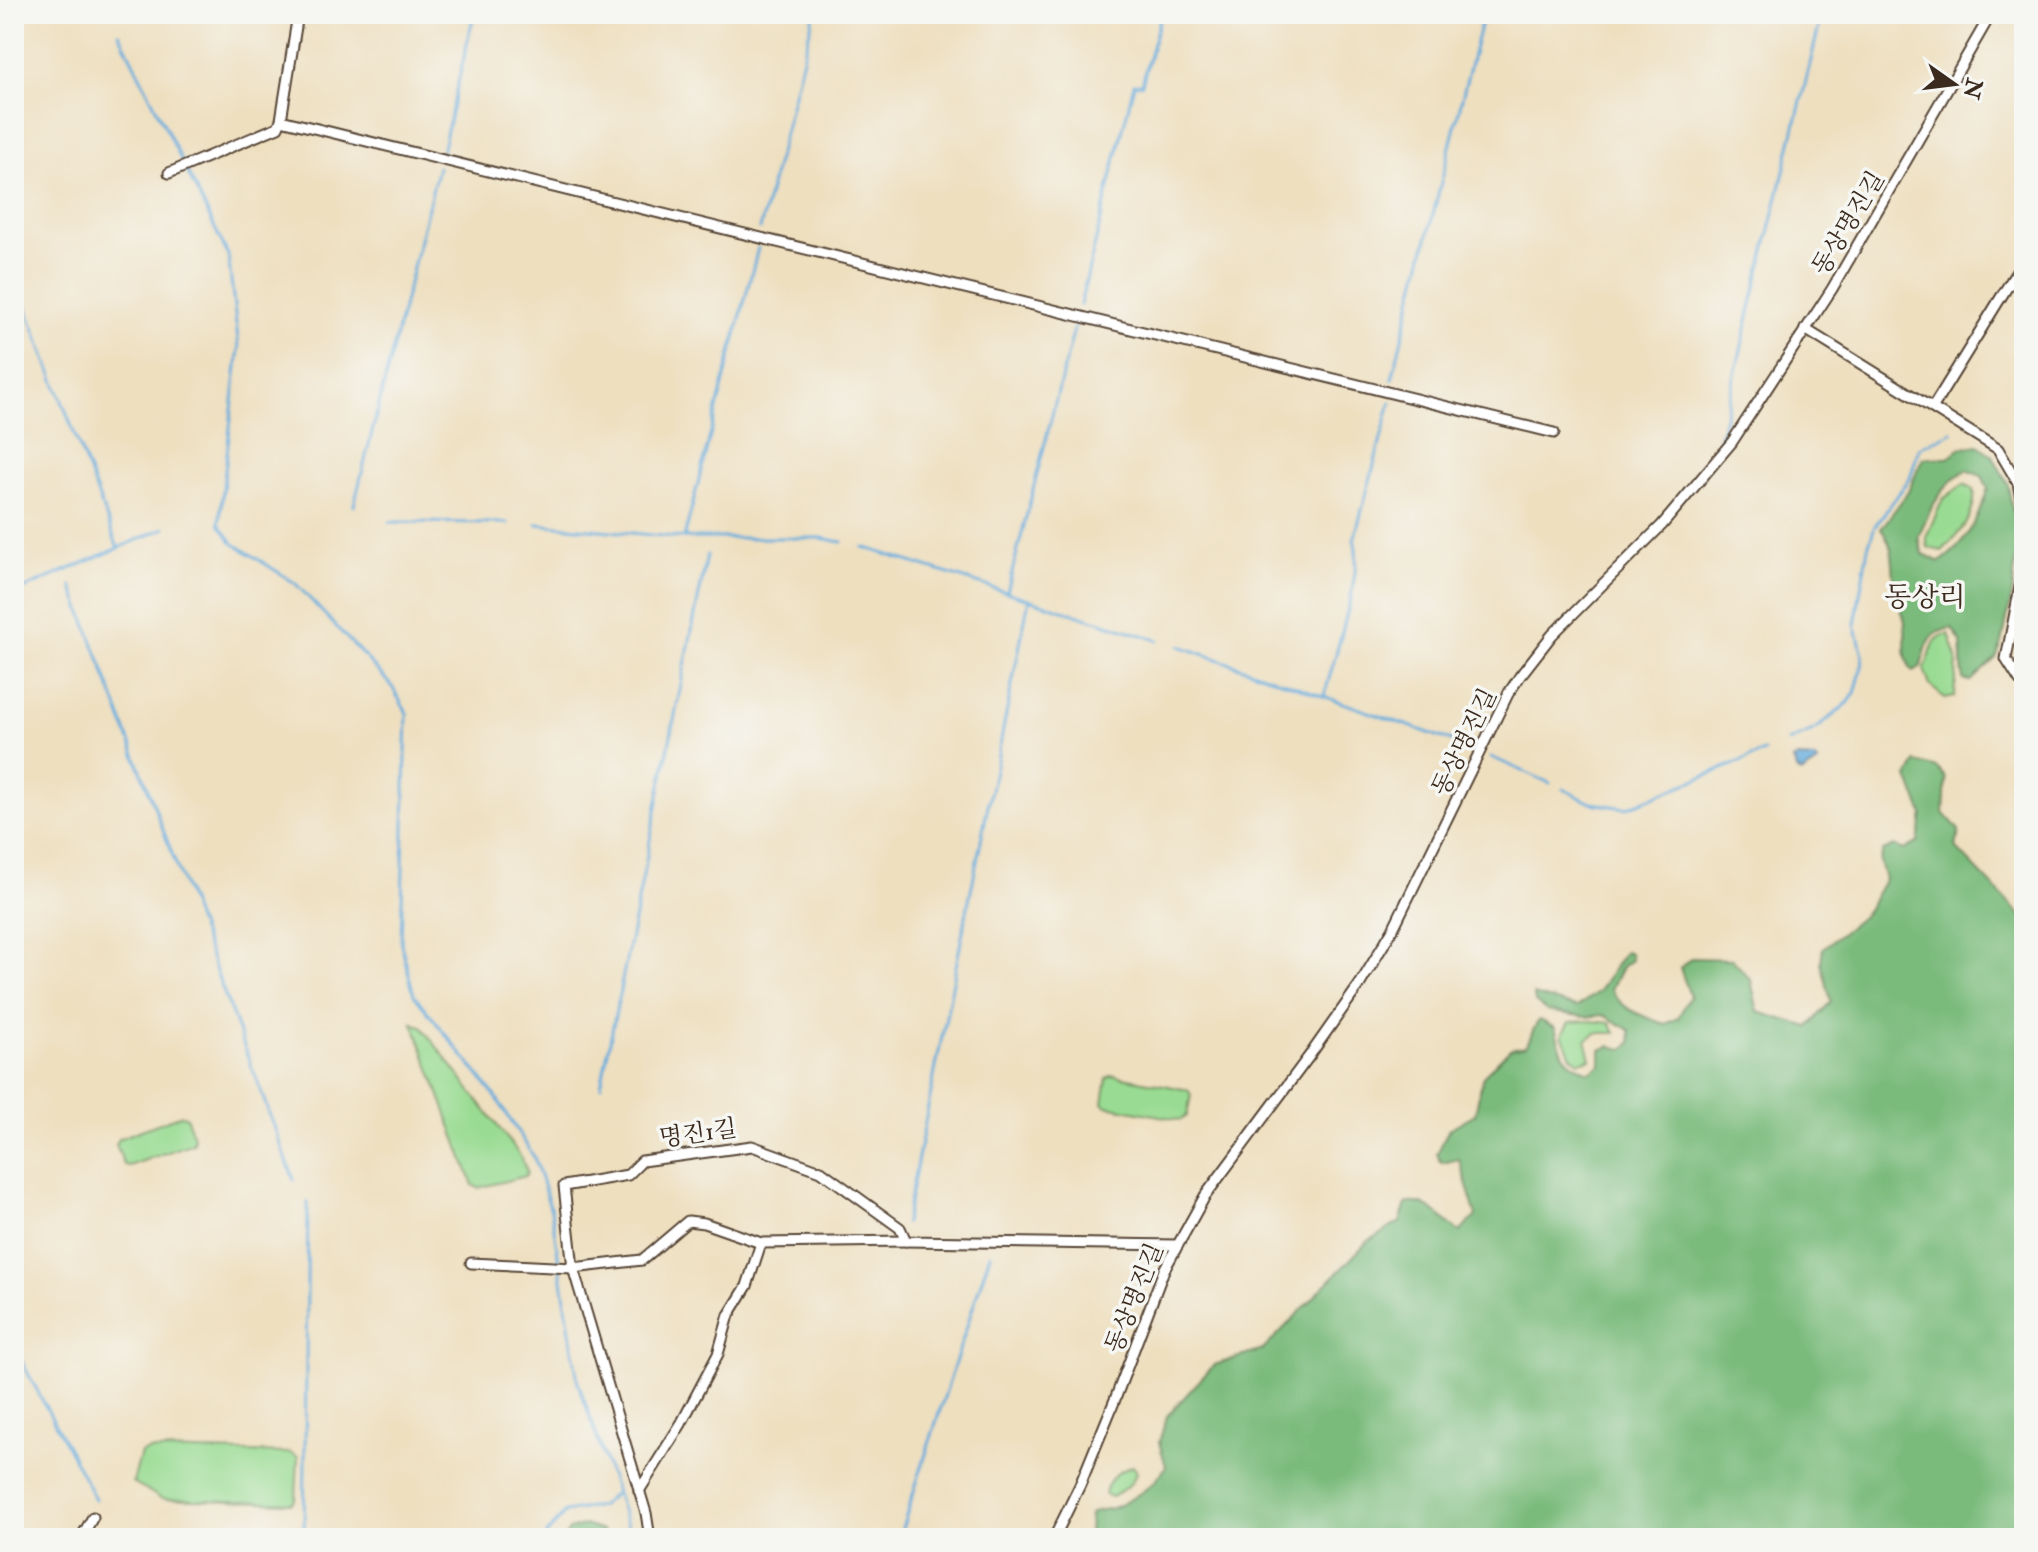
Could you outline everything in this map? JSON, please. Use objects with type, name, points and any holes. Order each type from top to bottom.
[{"type":"street","points":[[169,173],[278,127],[298,14]]},
{"type":"street","name":"동상명진길","points":[[1054,1538],[1080,1485],[1176,1245],[1205,1196],[1360,984],[1393,929],[1508,694],[1552,635],[1662,525],[1732,442],[1915,149],[1991,14]]},
{"type":"street","points":[[281,120],[1554,433]]},
{"type":"street","points":[[1933,407],[2024,260]]},
{"type":"street","points":[[1805,329],[1998,449],[2018,483],[2024,514]]},
{"type":"street","points":[[2024,566],[2022,593],[2006,659],[2020,681],[2024,681]]},
{"type":"street","name":"명진1길","points":[[650,1538],[573,1268],[564,1186],[628,1175],[642,1161],[752,1146],[821,1171],[900,1228],[906,1241]]},
{"type":"street","points":[[471,1263],[573,1268],[642,1260],[688,1221],[704,1223],[761,1243],[906,1241],[1176,1245]]},
{"type":"street","points":[[639,1491],[681,1424],[718,1354],[729,1315],[747,1286],[761,1243]]},
{"type":"street","points":[[81,1538],[93,1517]]},
{"type":"green space","points":[[1978,445],[1993,456],[2008,485],[2018,541],[2002,643],[1996,658],[1971,681],[1963,680],[1961,642],[1952,628],[1932,637],[1920,668],[1913,671],[1909,666],[1905,623],[1896,594],[1891,552],[1881,529],[1908,492],[1923,458],[1948,458],[1961,448]],"holes":[[[1966,470],[1982,476],[1988,488],[1976,520],[1964,539],[1940,562],[1923,554],[1918,537],[1949,483]]]},
{"type":"green space","points":[[1964,484],[1974,489],[1970,516],[1942,551],[1928,548],[1926,537],[1943,499]]},
{"type":"green space","points":[[1949,634],[1957,658],[1955,696],[1945,698],[1930,686],[1924,669],[1935,642]]},
{"type":"green space","points":[[1916,762],[1937,768],[1946,778],[1944,813],[1959,830],[1956,848],[2024,919],[2024,1538],[1089,1538],[1090,1514],[1130,1499],[1162,1473],[1166,1466],[1159,1442],[1167,1416],[1214,1365],[1263,1350],[1367,1242],[1400,1222],[1406,1204],[1428,1207],[1460,1232],[1476,1216],[1459,1159],[1442,1163],[1437,1154],[1449,1129],[1475,1114],[1483,1076],[1510,1049],[1526,1046],[1540,1020],[1555,1028],[1562,1051],[1569,1060],[1589,1072],[1601,1065],[1601,1050],[1610,1046],[1623,1049],[1631,1043],[1630,1030],[1603,1015],[1586,1017],[1547,1011],[1535,1002],[1534,995],[1577,1007],[1599,991],[1625,951],[1630,953],[1631,960],[1622,967],[1611,989],[1627,1008],[1665,1024],[1678,1018],[1690,996],[1680,968],[1691,958],[1732,959],[1751,980],[1758,1012],[1809,1027],[1831,1001],[1821,962],[1823,948],[1864,915],[1885,879],[1880,861],[1883,851],[1895,846],[1904,850],[1918,842],[1923,814],[1908,778]]},
{"type":"green space","points":[[1569,1022],[1610,1023],[1615,1033],[1596,1033],[1586,1040],[1591,1059],[1579,1062],[1571,1056],[1562,1035]]},
{"type":"green space","points":[[413,1023],[421,1026],[519,1154],[527,1171],[526,1176],[478,1188],[473,1185]]},
{"type":"green space","points":[[1113,1075],[1188,1090],[1191,1095],[1187,1116],[1181,1120],[1107,1106],[1103,1103],[1107,1078]]},
{"type":"green space","points":[[181,1115],[186,1116],[194,1137],[193,1143],[129,1166],[124,1165],[116,1144],[120,1138]]},
{"type":"green space","points":[[150,1450],[291,1453],[298,1457],[296,1498],[292,1503],[162,1499],[133,1482],[141,1453]]},
{"type":"green space","points":[[1133,1466],[1137,1472],[1130,1484],[1113,1497],[1105,1495],[1114,1476]]},
{"type":"green space","points":[[585,1525],[602,1531],[607,1538],[564,1538],[569,1530]]},
{"type":"water","points":[[1815,759],[1818,763],[1802,773],[1793,760]]},
{"type":"waterway","points":[[442,152],[474,14]]},
{"type":"waterway","points":[[760,229],[814,14]]},
{"type":"waterway","points":[[1080,305],[1134,84],[1142,84],[1161,14]]},
{"type":"waterway","points":[[1392,379],[1483,14]]},
{"type":"waterway","points":[[1719,441],[1822,14]]},
{"type":"waterway","points":[[119,33],[228,255],[239,348],[219,524],[233,543],[295,583],[391,685],[407,713],[401,944],[414,995],[496,1097],[534,1157],[551,1210],[578,1382],[629,1530],[626,1538]]},
{"type":"waterway","points":[[354,505],[438,167]]},
{"type":"waterway","points":[[684,538],[758,248]]},
{"type":"waterway","points":[[14,275],[118,548]]},
{"type":"waterway","points":[[1007,592],[1075,325]]},
{"type":"waterway","points":[[1324,697],[1351,593],[1355,572],[1354,540],[1391,402]]},
{"type":"waterway","points":[[1788,742],[1815,730],[1849,702],[1855,693],[1863,655],[1855,624],[1868,547],[1875,526],[1910,478],[1919,448],[1952,432]]},
{"type":"waterway","points":[[390,522],[508,523]]},
{"type":"waterway","points":[[537,524],[684,538],[821,538],[842,542]]},
{"type":"waterway","points":[[14,593],[165,528]]},
{"type":"waterway","points":[[863,547],[1158,640]]},
{"type":"waterway","points":[[601,1086],[707,555]]},
{"type":"waterway","points":[[72,586],[294,1180]]},
{"type":"waterway","points":[[905,1223],[1029,599]]},
{"type":"waterway","points":[[1180,646],[1469,747]]},
{"type":"waterway","points":[[1563,789],[1591,803],[1626,808],[1764,752]]},
{"type":"waterway","points":[[1491,757],[1550,783]]},
{"type":"waterway","points":[[304,1538],[308,1202]]},
{"type":"waterway","points":[[899,1538],[990,1254]]},
{"type":"waterway","points":[[14,1347],[95,1499]]},
{"type":"waterway","points":[[544,1538],[565,1512],[600,1506],[616,1493]]},
{"type":"district","name":"동상리","points":[[1925,596]]}]
